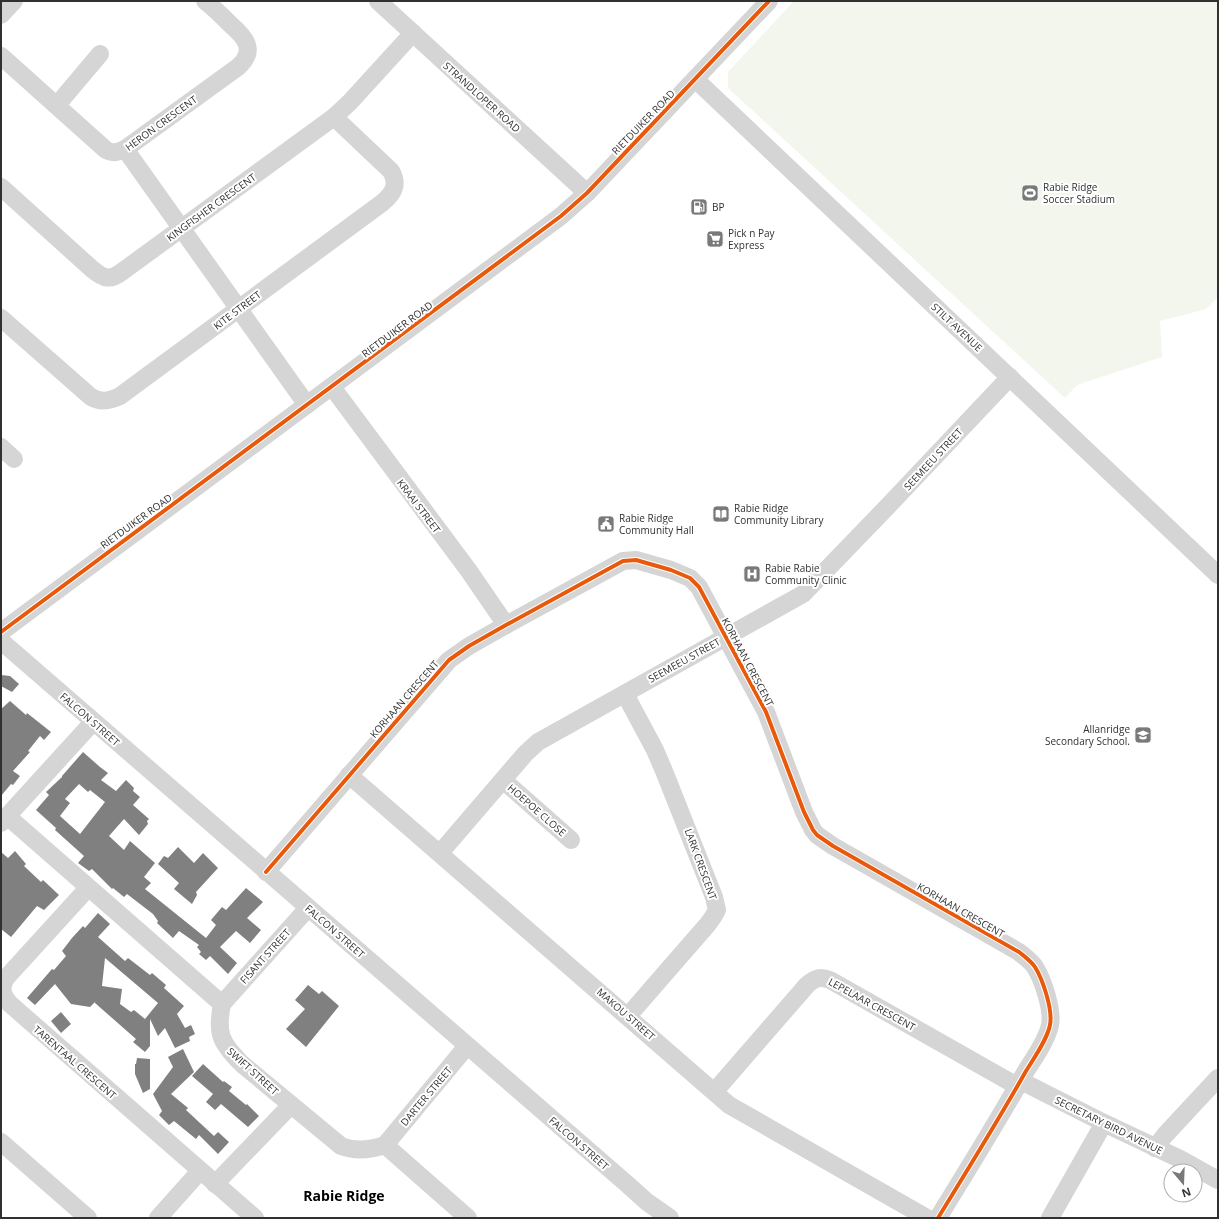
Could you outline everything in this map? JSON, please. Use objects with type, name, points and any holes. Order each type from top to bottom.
[{"type":"street","points":[[1,15],[14,1]]},
{"type":"street","name":"HERON CRESCENT","points":[[1,56],[106,150],[116,152],[125,149],[238,67],[245,59],[248,46],[243,36],[205,1]]},
{"type":"street","name":"STRANDLOPER ROAD","points":[[378,1],[587,193]]},
{"type":"street","name":"RIETDUIKER ROAD","points":[[1,632],[549,226],[587,193],[769,1]]},
{"type":"street","name":"KINGFISHER CRESCENT","points":[[1,186],[92,269],[108,278],[118,276],[181,228],[334,117],[413,33]]},
{"type":"street","points":[[57,105],[100,54]]},
{"type":"street","name":"STILT AVENUE","points":[[695,79],[1218,575]]},
{"type":"street","name":"KITE STREET","points":[[1,318],[94,399],[102,401],[120,396],[382,203],[394,191],[394,179],[391,171],[334,117]]},
{"type":"street","points":[[125,149],[307,405]]},
{"type":"street","name":"SEEMEEU STREET","points":[[440,853],[525,754],[538,742],[807,590],[1010,377]]},
{"type":"street","name":"KRAAI STREET","points":[[332,387],[469,571],[506,625]]},
{"type":"street","name":"KORHAAN CRESCENT","points":[[266,872],[449,660],[506,625],[628,560],[636,560],[682,574],[695,582],[766,712],[804,812],[817,835],[828,843],[1019,952],[1034,966],[1039,976],[1048,1001],[1050,1024],[1046,1035],[1019,1084],[938,1218]]},
{"type":"street","name":"FALCON STREET","points":[[1,641],[642,1197],[670,1218]]},
{"type":"street","name":"LARK CRESCENT","points":[[625,694],[664,770],[701,861],[717,910],[708,924],[628,1016]]},
{"type":"street","points":[[93,722],[4,820],[88,888],[222,1004]]},
{"type":"street","name":"MAKOU STREET","points":[[349,775],[736,1109],[927,1218]]},
{"type":"street","name":"HOEPOE CLOSE","points":[[503,780],[571,840]]},
{"type":"street","name":"TARENTAAL CRESCENT","points":[[88,888],[6,978],[2,986],[4,996],[10,1004],[200,1171],[256,1218]]},
{"type":"street","name":"FISANT STREET","points":[[222,1004],[308,908]]},
{"type":"street","name":"LEPELAAR CRESCENT","points":[[715,1091],[807,985],[812,980],[820,977],[830,980],[1019,1084]]},
{"type":"street","name":"SWIFT STREET","points":[[222,1004],[219,1030],[221,1037],[228,1049],[242,1064],[341,1146],[364,1151],[385,1145]]},
{"type":"street","name":"DARTER STREET","points":[[385,1145],[467,1046]]},
{"type":"street","points":[[1155,1148],[1165,1135],[1218,1078]]},
{"type":"street","name":"SECRETARY BIRD AVENUE","points":[[1019,1084],[1104,1123],[1218,1180]]},
{"type":"street","points":[[215,1184],[291,1105]]},
{"type":"street","points":[[1050,1218],[1104,1123]]},
{"type":"street","points":[[1,1142],[88,1218]]},
{"type":"street","points":[[385,1145],[468,1218]]},
{"type":"street","points":[[158,1218],[200,1171]]},
{"type":"shaded area","name":"Rabie Ridge Soccer Stadium","points":[[794,1],[1218,1],[1218,297],[1206,309],[1160,321],[1162,357],[1077,385],[1065,398],[728,88],[728,72]]},
{"type":"building","points":[[1,675],[10,676],[19,684],[12,692],[1,686]]},
{"type":"building","points":[[10,701],[26,715],[27,713],[51,732],[44,740],[40,736],[28,751],[30,752],[13,771],[20,776],[1,796],[1,709]]},
{"type":"building","points":[[83,752],[108,773],[101,780],[116,791],[126,780],[134,788],[133,791],[140,797],[133,805],[149,819],[147,821],[148,824],[139,835],[124,819],[109,836],[124,850],[130,841],[155,863],[144,877],[151,883],[145,889],[206,938],[216,925],[211,920],[222,907],[226,910],[246,888],[263,902],[247,918],[261,930],[250,943],[236,931],[220,947],[237,963],[228,974],[210,956],[206,960],[199,954],[201,952],[197,947],[199,945],[179,931],[173,938],[157,923],[158,921],[153,914],[127,894],[124,897],[113,888],[112,889],[92,869],[89,871],[78,863],[84,856],[55,830],[56,828],[36,810],[49,795],[46,792]],"holes":[[[79,784],[88,792],[90,790],[105,802],[80,834],[60,816],[70,803],[65,799]]]},
{"type":"building","points":[[178,847],[194,863],[203,853],[218,868],[196,892],[197,895],[192,904],[174,889],[179,883],[158,864],[164,856],[168,858]]},
{"type":"building","points":[[15,851],[26,864],[24,866],[41,882],[43,880],[59,895],[44,910],[37,906],[11,937],[1,929],[1,852],[8,858]]},
{"type":"building","points":[[98,913],[110,924],[98,937],[125,961],[128,958],[150,975],[152,973],[166,985],[164,988],[184,1006],[177,1014],[185,1028],[191,1025],[195,1034],[189,1037],[190,1041],[175,1048],[165,1028],[158,1036],[150,1019],[150,1046],[145,1052],[133,1042],[136,1039],[95,1002],[90,1007],[71,1004],[55,984],[35,1005],[27,998],[52,969],[54,970],[66,956],[62,951],[72,938],[83,926],[85,928]],"holes":[[[105,958],[158,1003],[145,1019],[134,1010],[131,1012],[120,1004],[122,989],[102,986]]]},
{"type":"building","points":[[308,985],[319,994],[322,991],[339,1006],[306,1047],[286,1029],[305,1009],[295,1000]]},
{"type":"building","points":[[61,1012],[71,1024],[61,1033],[51,1021]]},
{"type":"building","points":[[183,1049],[194,1072],[171,1094],[188,1108],[186,1110],[214,1136],[218,1132],[229,1142],[218,1154],[199,1135],[196,1139],[174,1121],[169,1125],[159,1115],[162,1111],[153,1094],[173,1067],[168,1057]]},
{"type":"building","points":[[137,1058],[150,1059],[150,1089],[143,1093],[135,1074],[135,1064]]},
{"type":"building","points":[[203,1064],[223,1082],[224,1081],[232,1087],[229,1091],[246,1105],[247,1104],[259,1116],[248,1127],[221,1104],[215,1110],[206,1102],[213,1094],[192,1076]]},
{"type":"cycle path","points":[[1,632],[561,216],[587,193],[769,1]]},
{"type":"cycle path","points":[[266,872],[449,660],[469,646],[623,561],[636,560],[671,570],[690,578],[699,587],[766,712],[804,812],[817,835],[833,846],[1019,952],[1033,965],[1041,979],[1047,995],[1051,1019],[1046,1037],[994,1127],[938,1218]]},
{"type":"place","name":"Rabie Ridge Soccer Stadium","points":[[1030,193]]},
{"type":"place","name":"BP","points":[[699,207]]},
{"type":"place","name":"Pick n Pay Express","points":[[715,239]]},
{"type":"place","name":"Rabie Ridge Community Library","points":[[721,514]]},
{"type":"place","name":"Rabie Ridge Community Hall","points":[[606,524]]},
{"type":"place","name":"Rabie Rabie Community Clinic","points":[[752,574]]},
{"type":"place","name":"Allanridge Secondary School.","points":[[1143,735]]},
{"type":"district","name":"Rabie Ridge","points":[[344,1195]]}]
